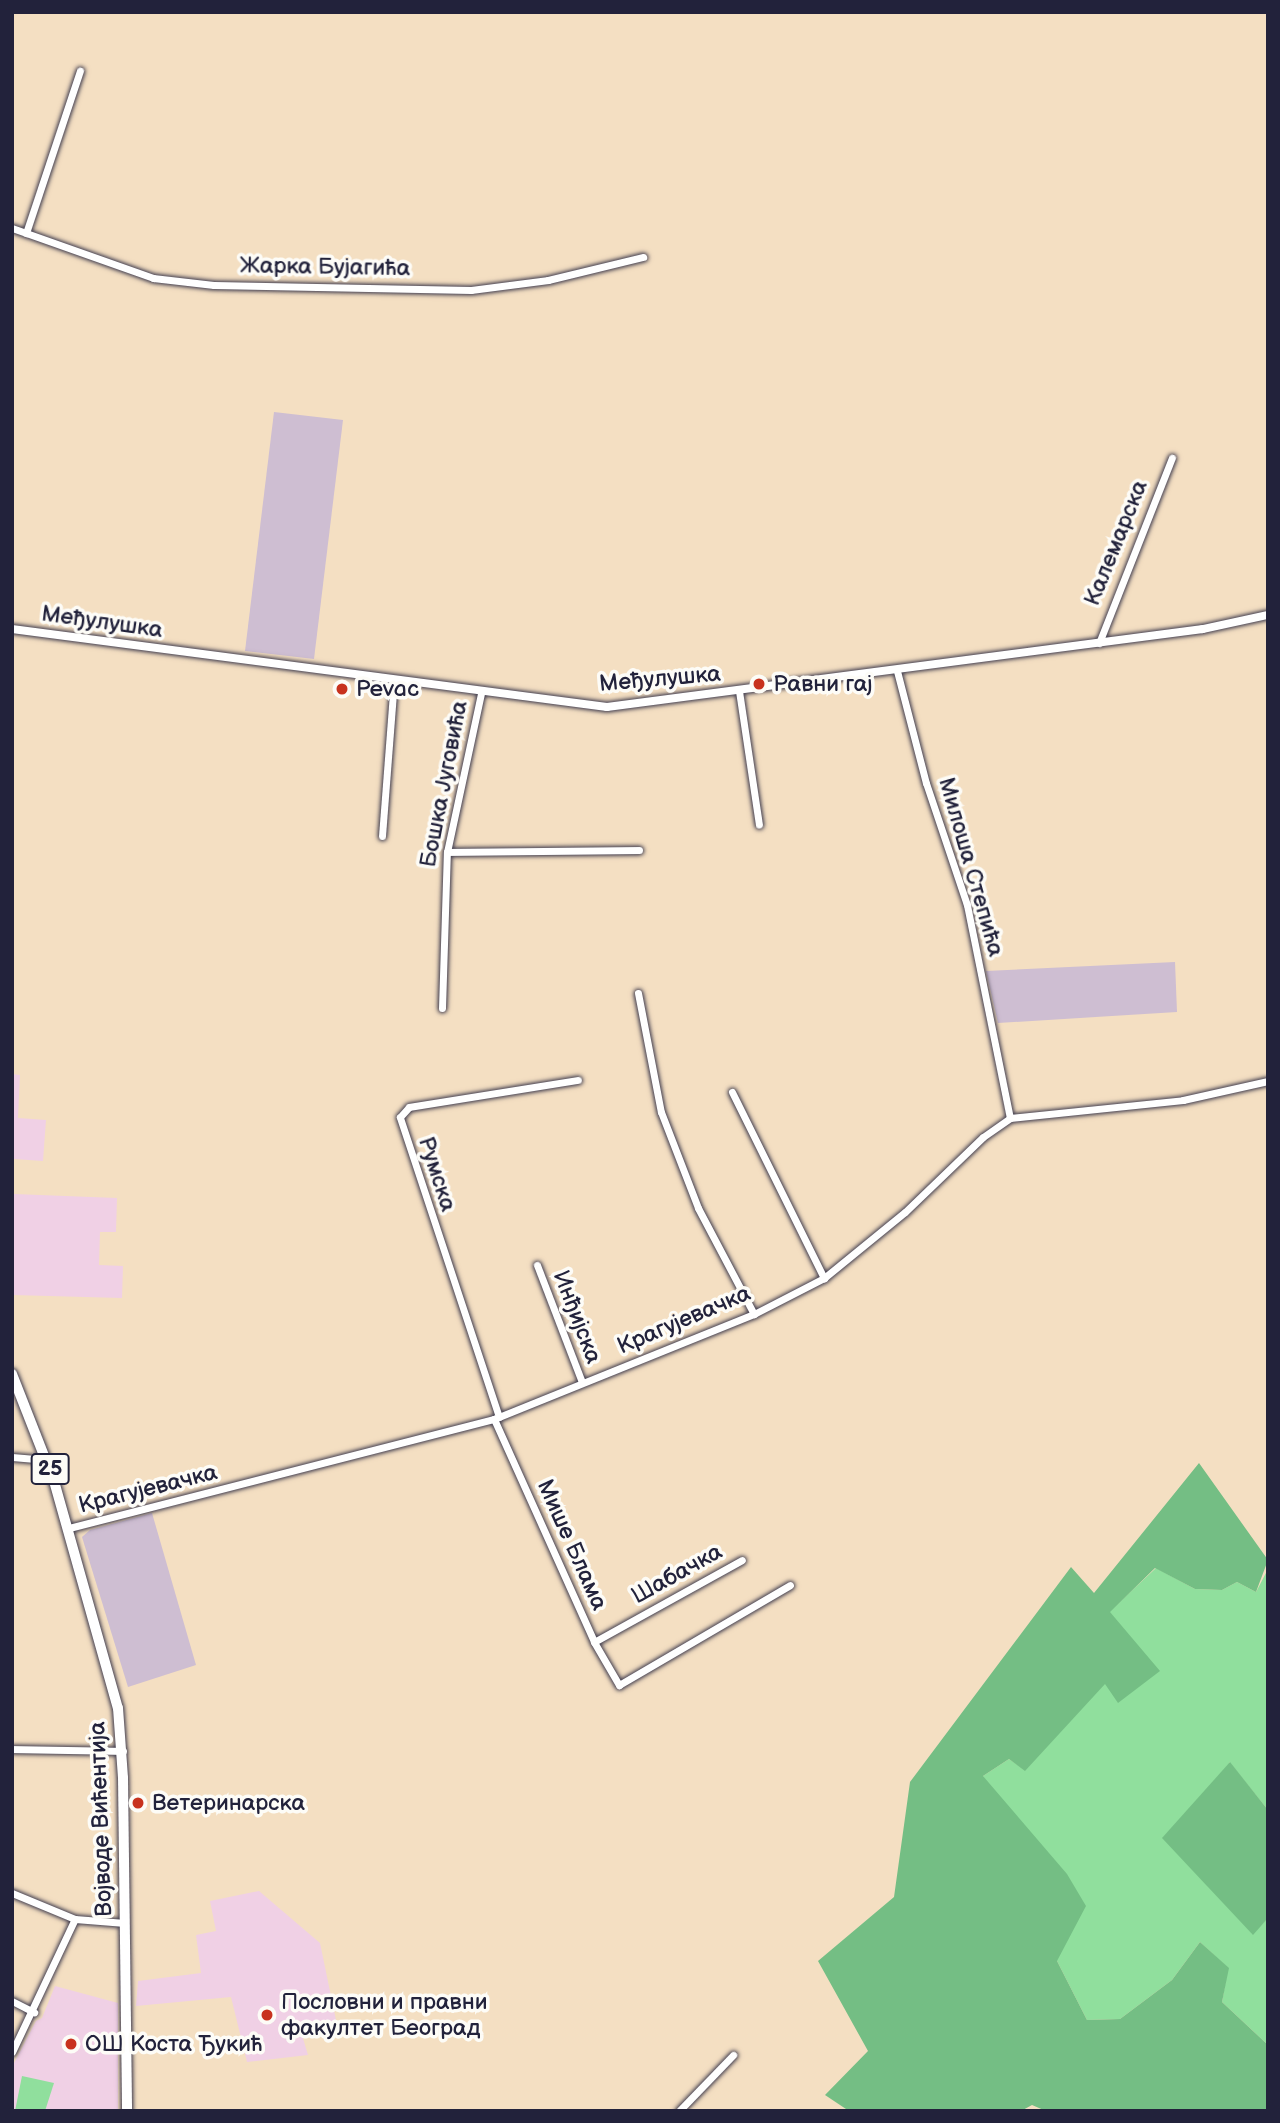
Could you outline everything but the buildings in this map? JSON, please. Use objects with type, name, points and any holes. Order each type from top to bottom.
[{"type":"main road","name":"Војводе Вићентија","points":[[12,1374],[47,1460],[69,1528],[116,1696],[123,1751],[127,2111]]},
{"type":"street","points":[[26,233],[80,71]]},
{"type":"street","name":"Жарка Бујагића","points":[[12,228],[153,278],[214,285],[471,290],[548,280],[643,257]]},
{"type":"street","name":"Калемарска","points":[[1099,643],[1172,458]]},
{"type":"street","name":"Међулушка","points":[[12,629],[481,693],[607,707],[1099,643],[1268,615]]},
{"type":"street","name":"Милоша Степића","points":[[897,671],[931,802],[967,905],[1010,1118]]},
{"type":"street","points":[[382,836],[394,681]]},
{"type":"street","points":[[739,691],[759,825]]},
{"type":"street","name":"Бошка Југовића","points":[[442,1008],[447,852],[481,693]]},
{"type":"street","points":[[447,852],[639,850]]},
{"type":"street","points":[[638,993],[661,1112],[698,1208],[754,1314]]},
{"type":"street","name":"Румска","points":[[497,1418],[400,1117],[409,1107],[578,1080]]},
{"type":"street","name":"Крагујевачка","points":[[69,1528],[497,1418],[754,1314],[824,1278],[905,1212],[983,1137],[1010,1118],[1183,1100],[1268,1081]]},
{"type":"street","points":[[732,1092],[824,1278]]},
{"type":"street","name":"Инђијска","points":[[537,1265],[582,1382]]},
{"type":"street","name":"Мише Блама","points":[[497,1418],[594,1642],[619,1685],[790,1585]]},
{"type":"street","points":[[12,1457],[47,1460]]},
{"type":"street","name":"Шабачка","points":[[594,1642],[742,1560]]},
{"type":"street","points":[[12,1749],[123,1751]]},
{"type":"street","points":[[12,1893],[75,1919],[125,1923]]},
{"type":"street","points":[[12,2052],[34,2012],[75,1919]]},
{"type":"street","points":[[12,2001],[34,2012]]},
{"type":"street","points":[[680,2111],[733,2055]]},
{"type":"shaded area","points":[[274,412],[343,420],[314,659],[245,651]]},
{"type":"shaded area","points":[[1175,962],[1177,1012],[998,1023],[986,971]]},
{"type":"shaded area","points":[[12,1074],[20,1075],[18,1118],[46,1120],[43,1161],[14,1159],[14,1194],[117,1198],[116,1232],[100,1232],[99,1265],[123,1266],[122,1298],[12,1295]]},
{"type":"shaded area","points":[[152,1513],[196,1665],[128,1687],[82,1537],[90,1530]]},
{"type":"shaded area","points":[[259,1891],[320,1943],[337,2025],[302,2035],[308,2055],[247,2062],[231,1997],[136,2006],[138,1981],[201,1973],[196,1935],[216,1931],[210,1901]]},
{"type":"shaded area","name":"ОШ Коста Ђукић","points":[[55,1986],[118,2003],[118,2111],[12,2111],[12,2067],[36,2021],[42,2018]]},
{"type":"green space","points":[[1199,1463],[1268,1560],[1256,1592],[1237,1582],[1222,1590],[1195,1589],[1155,1568],[1110,1612],[1160,1671],[1118,1703],[1105,1684],[1025,1771],[1009,1759],[983,1776],[1067,1874],[1086,1906],[1057,1961],[1087,2020],[1120,2019],[1172,1980],[1200,1942],[1229,1968],[1222,2002],[1268,2045],[1268,2111],[1046,2111],[1032,2105],[1021,2111],[849,2111],[825,2095],[868,2051],[818,1961],[894,1897],[910,1782],[1071,1567],[1094,1593]]},
{"type":"green space","points":[[1156,1568],[1195,1589],[1222,1590],[1237,1582],[1256,1592],[1268,1569],[1268,1810],[1229,1762],[1252,1934],[1268,1918],[1268,2045],[1222,2002],[1228,1968],[1200,1942],[1172,1980],[1120,2019],[1087,2020],[1057,1961],[983,1776],[1009,1759],[1025,1770],[1105,1683],[1159,1671],[1109,1612]]},
{"type":"green space","points":[[1230,1762],[1268,1810],[1268,1918],[1253,1935],[1162,1838]]},
{"type":"green space","points":[[22,2076],[54,2083],[45,2111],[15,2111]]},
{"type":"place","name":"Равни гај","points":[[759,684]]},
{"type":"place","name":"Pevac","points":[[342,689]]},
{"type":"place","name":"Ветеринарска","points":[[138,1803]]},
{"type":"place","name":"Пословни и правни факултет Београд","points":[[267,2015]]},
{"type":"place","name":"ОШ Коста Ђукић","points":[[71,2044]]}]
